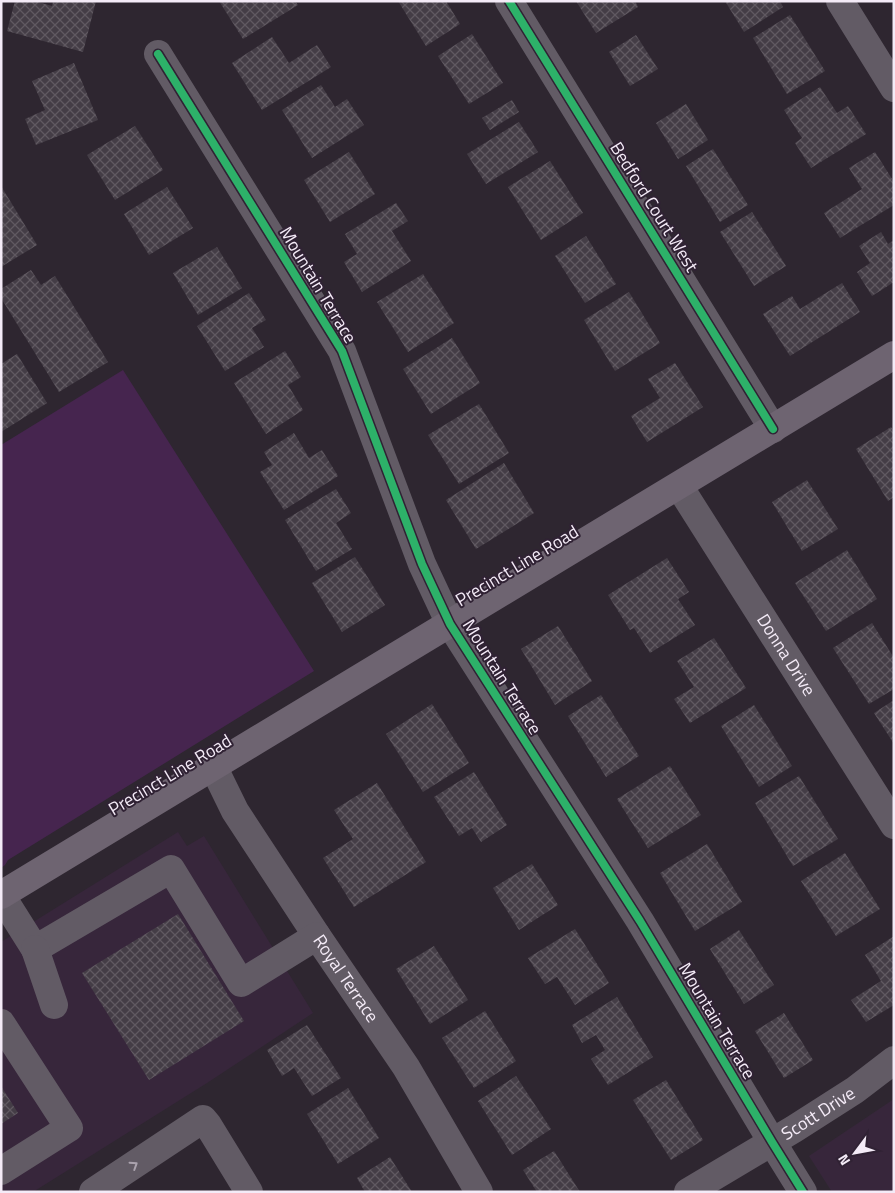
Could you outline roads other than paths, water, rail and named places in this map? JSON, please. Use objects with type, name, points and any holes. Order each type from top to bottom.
[{"type":"main road","name":"Precinct Line Road","points":[[1,895],[894,355]]},
{"type":"street","name":"Bedford Court West","points":[[509,1],[773,429]]},
{"type":"street","points":[[840,1],[894,88]]},
{"type":"street","name":"Mountain Terrace","points":[[158,54],[342,351],[422,564],[450,624],[640,921],[803,1192]]},
{"type":"street","name":"Donna Drive","points":[[679,486],[894,825]]},
{"type":"street","name":"Royal Terrace","points":[[213,766],[236,811],[317,936],[406,1067],[479,1192]]},
{"type":"street","points":[[35,949],[171,869],[242,983],[317,936]]},
{"type":"street","points":[[1,895],[35,949],[54,1005]]},
{"type":"street","points":[[1,1023],[69,1128],[1,1171]]},
{"type":"street","name":"Scott Drive","points":[[688,1192],[855,1090],[894,1060]]},
{"type":"street","points":[[93,1192],[203,1120],[208,1124],[249,1192]]}]
